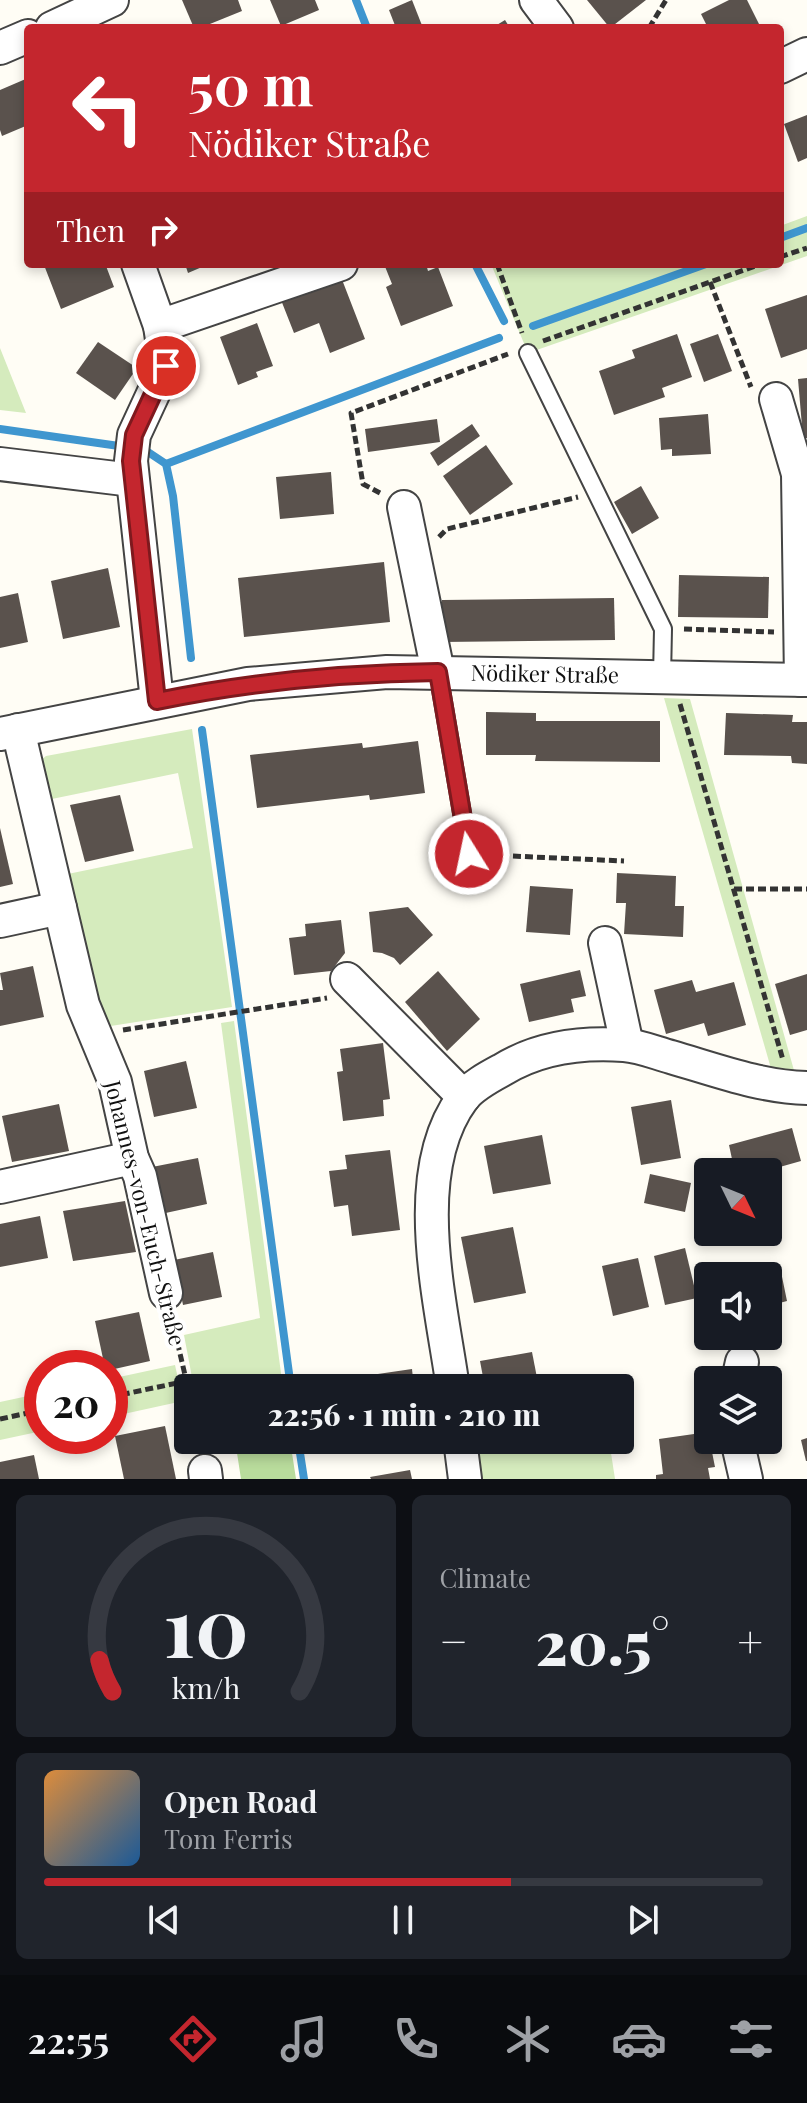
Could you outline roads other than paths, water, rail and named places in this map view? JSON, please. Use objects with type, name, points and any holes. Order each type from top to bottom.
[{"type":"street","points":[[58,24],[112,0]]},
{"type":"street","points":[[536,0],[554,24]]},
{"type":"street","points":[[0,48],[24,38]]},
{"type":"street","points":[[784,65],[807,54]]},
{"type":"street","points":[[139,268],[160,326],[166,366],[132,459],[157,701]]},
{"type":"street","points":[[160,326],[329,268]]},
{"type":"street","points":[[776,399],[798,474],[800,632],[804,680]]},
{"type":"street","points":[[0,464],[132,459]]},
{"type":"street","points":[[404,507],[438,672]]},
{"type":"street","name":"Nödiker Straße","points":[[9,732],[248,684],[387,672],[669,685],[804,680]]},
{"type":"street","name":"Johannes-von-Euch-Straße","points":[[9,732],[60,908],[83,1005],[115,1082],[166,1293]]},
{"type":"street","points":[[0,921],[60,908]]},
{"type":"street","points":[[605,943],[627,1045]]},
{"type":"street","points":[[353,986],[464,1097]]},
{"type":"street","points":[[451,1374],[431,1225],[432,1179],[442,1136],[464,1097],[522,1057],[567,1045],[627,1045],[745,1079],[799,1088]]},
{"type":"street","points":[[0,1187],[132,1158]]},
{"type":"street","points":[[462,1454],[465,1479]]},
{"type":"street","points":[[740,1454],[746,1479]]},
{"type":"lane","points":[[526,350],[663,629],[669,685]]},
{"type":"lane","points":[[438,672],[469,854]]},
{"type":"waterway","points":[[356,0],[365,24]]},
{"type":"waterway","points":[[784,237],[807,228]]},
{"type":"waterway","points":[[477,268],[504,321]]},
{"type":"waterway","points":[[533,326],[695,268]]},
{"type":"waterway","points":[[166,464],[499,338]]},
{"type":"waterway","points":[[0,429],[126,447]]},
{"type":"waterway","points":[[139,449],[166,464],[173,496],[191,658]]},
{"type":"waterway","points":[[202,730],[289,1374]]},
{"type":"waterway","points":[[300,1454],[304,1479]]}]
